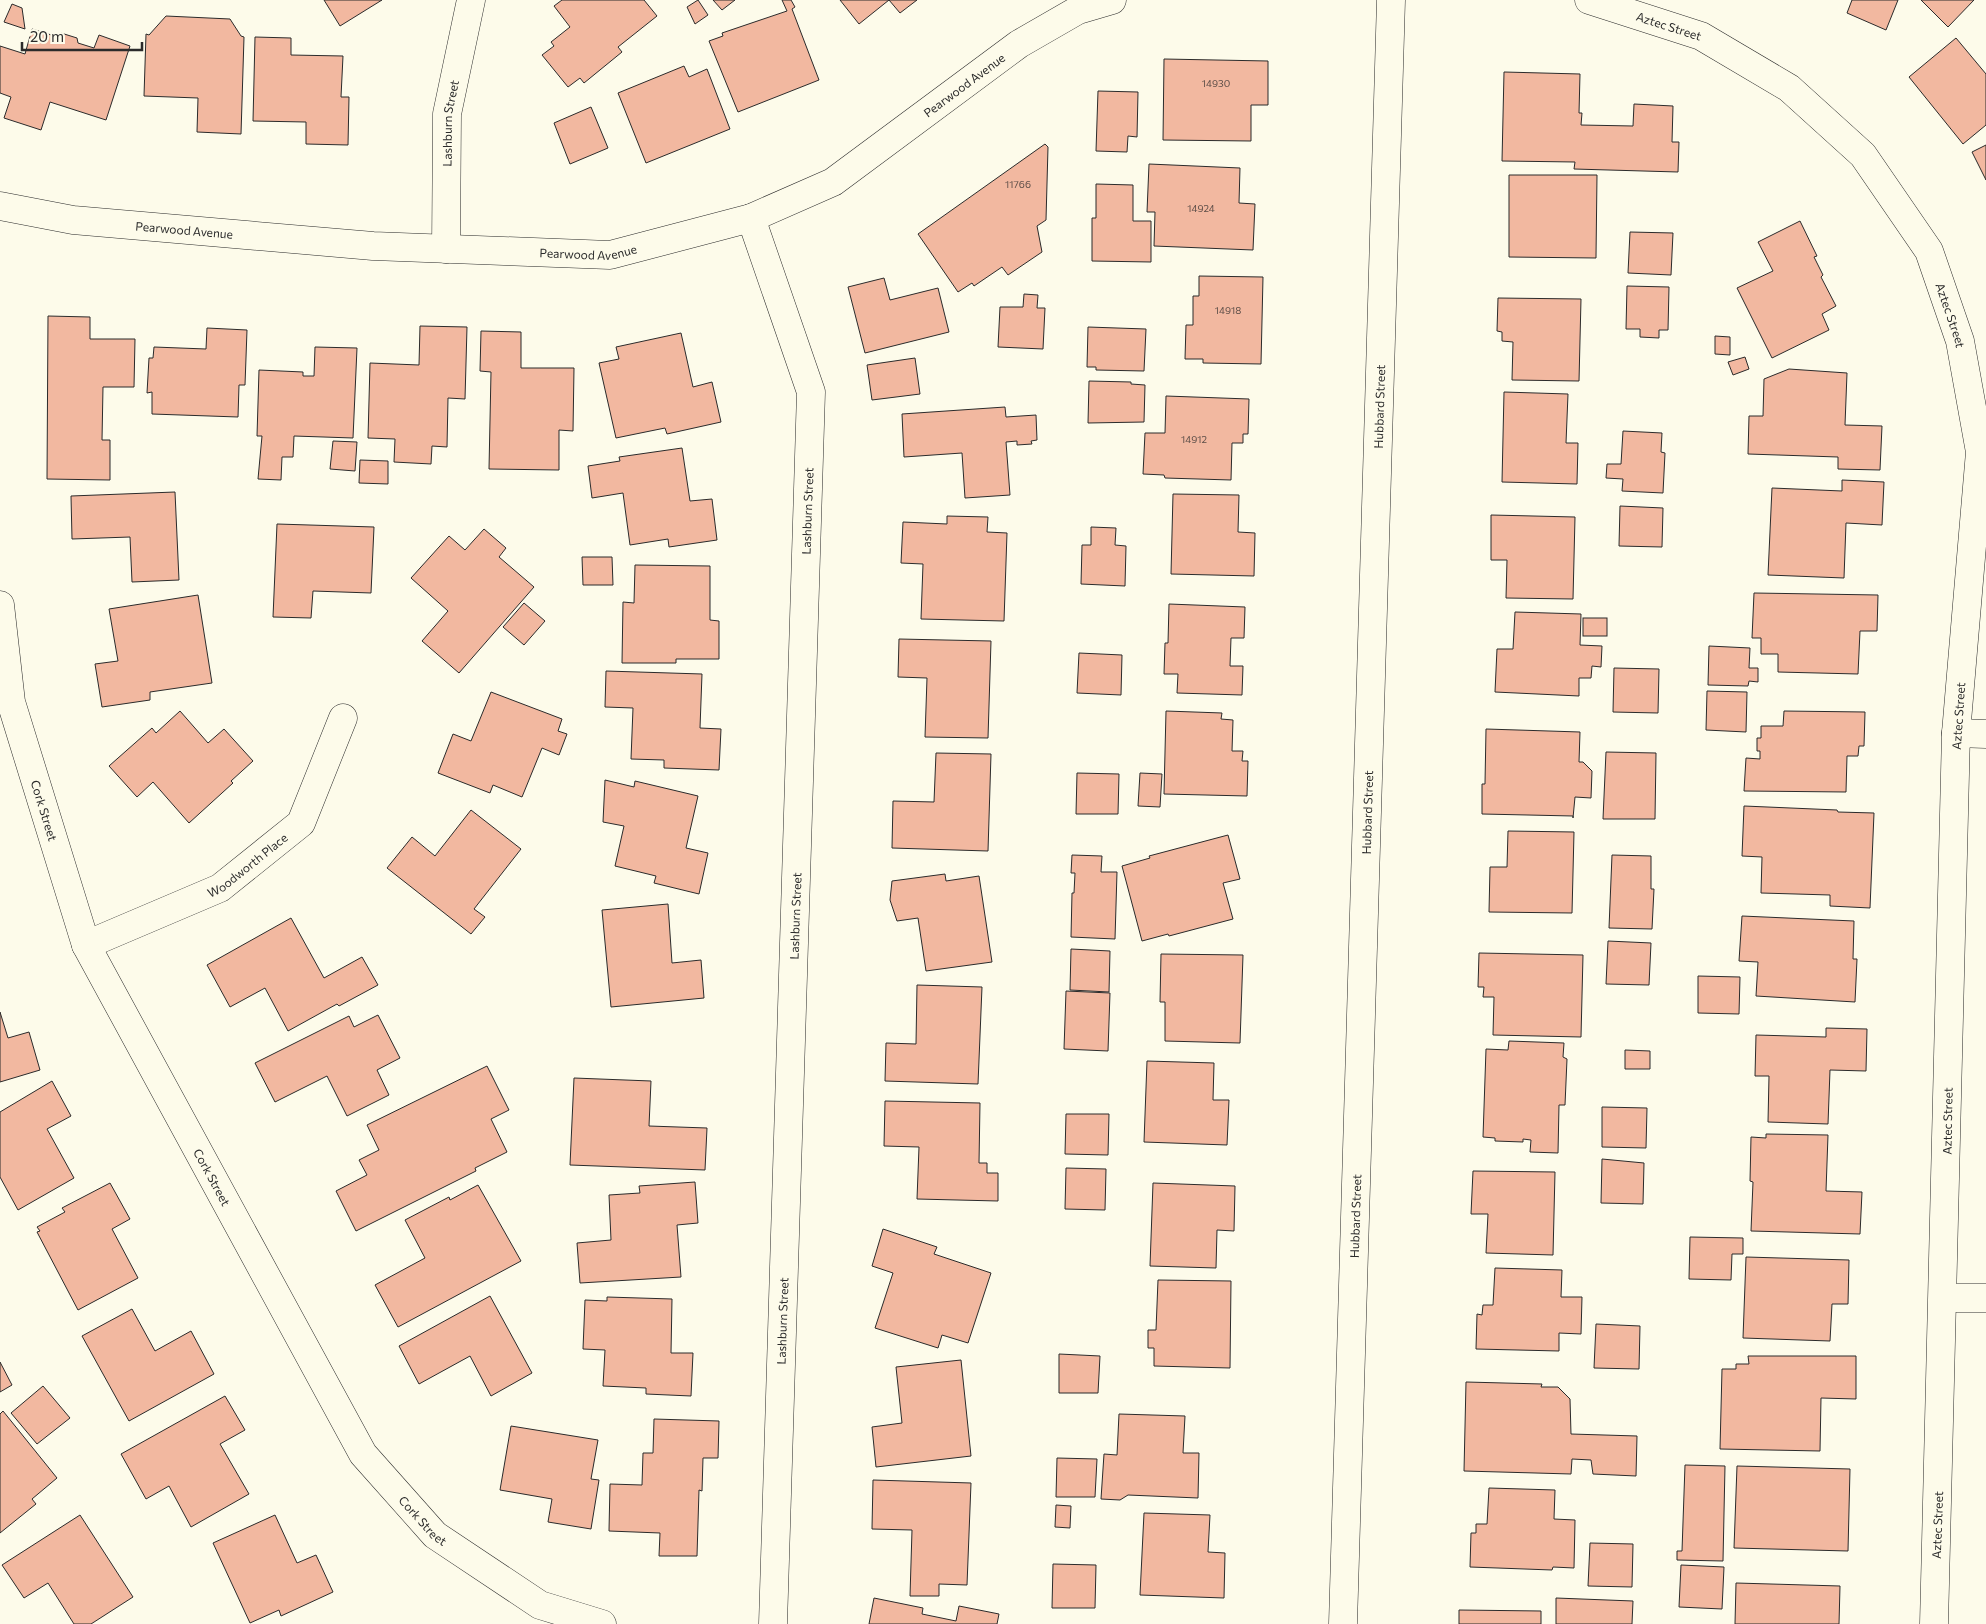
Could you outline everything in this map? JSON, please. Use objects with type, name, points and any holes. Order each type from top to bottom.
[{"type":"street","name":"Lashburn Street","points":[[446,249],[446,114],[470,0]]},
{"type":"street","name":"Pearwood Avenue","points":[[0,208],[73,220],[373,246],[610,255],[751,218],[833,182],[1019,44],[1078,10],[1112,0]]},
{"type":"street","name":"Hubbard Street","points":[[1343,1624],[1391,0]]},
{"type":"street","name":"Aztec Street","points":[[1589,0],[1701,36],[1789,88],[1864,155],[1929,250],[1960,342],[1980,452],[1956,732],[1934,1624]]},
{"type":"street","name":"Lashburn Street","points":[[751,218],[811,392],[773,1624]]},
{"type":"street","name":"Cork Street","points":[[0,606],[11,702],[86,945],[364,1454],[435,1535],[540,1605],[602,1624]]},
{"type":"street","name":"Woodworth Place","points":[[86,945],[220,888],[301,823],[343,718]]},
{"type":"street","points":[[1956,732],[1986,734]]},
{"type":"street","points":[[1943,1298],[1986,1298]]},
{"type":"building","points":[[324,0],[382,0],[340,26]]},
{"type":"building","points":[[562,0],[644,0],[657,16],[618,47],[622,52],[584,83],[580,78],[568,87],[542,55],[554,46],[551,42],[570,27],[554,6]]},
{"type":"building","points":[[698,0],[708,15],[695,24],[687,7]]},
{"type":"building","points":[[713,0],[735,0],[722,10]]},
{"type":"building","points":[[782,0],[791,0],[795,7],[792,9],[819,80],[738,112],[709,41],[723,36],[722,33],[787,11]]},
{"type":"building","points":[[840,0],[889,0],[859,24]]},
{"type":"building","points":[[889,0],[917,0],[900,13]]},
{"type":"building","points":[[1852,0],[1898,0],[1886,30],[1847,13]]},
{"type":"building","points":[[1921,0],[1974,0],[1948,27]]},
{"type":"building","points":[[12,4],[22,8],[25,29],[4,22]]},
{"type":"building","points":[[166,16],[230,19],[241,36],[244,37],[241,134],[197,132],[198,98],[144,96],[146,34],[149,35]]},
{"type":"building","points":[[32,29],[58,37],[61,33],[77,38],[78,43],[94,48],[99,35],[130,46],[106,120],[50,102],[41,130],[4,118],[11,97],[0,93],[0,46],[25,54]]},
{"type":"building","points":[[255,37],[291,38],[291,55],[343,56],[341,97],[349,97],[348,145],[306,144],[306,122],[253,121]]},
{"type":"building","points":[[1956,38],[1986,74],[1986,125],[1963,144],[1909,77]]},
{"type":"building","points":[[1164,59],[1268,61],[1268,105],[1251,105],[1251,141],[1163,140]]},
{"type":"building","points":[[684,66],[689,77],[707,69],[730,129],[646,163],[618,93]]},
{"type":"building","points":[[1504,72],[1580,74],[1579,113],[1582,113],[1581,125],[1633,126],[1634,104],[1673,106],[1672,142],[1679,142],[1678,172],[1574,169],[1575,162],[1502,161]]},
{"type":"building","points":[[1098,91],[1138,92],[1137,137],[1128,136],[1127,152],[1096,151]]},
{"type":"building","points":[[591,107],[608,148],[570,164],[554,123]]},
{"type":"building","points":[[1045,144],[1048,147],[1046,220],[1037,226],[1042,252],[1008,275],[1002,267],[974,286],[972,283],[958,292],[918,234]]},
{"type":"building","points":[[1986,145],[1986,180],[1972,152]]},
{"type":"building","points":[[1149,164],[1240,168],[1239,203],[1255,204],[1253,250],[1154,246],[1155,212],[1147,212]]},
{"type":"building","points":[[1509,175],[1597,175],[1596,258],[1509,257]]},
{"type":"building","points":[[1096,184],[1133,185],[1133,221],[1151,221],[1151,262],[1092,261],[1092,218],[1096,218]]},
{"type":"building","points":[[1800,221],[1817,256],[1814,257],[1823,275],[1821,277],[1836,306],[1822,314],[1829,330],[1772,358],[1737,288],[1773,271],[1758,242]]},
{"type":"building","points":[[1630,232],[1673,233],[1671,275],[1628,273]]},
{"type":"building","points":[[1199,276],[1263,277],[1261,364],[1203,363],[1203,359],[1185,359],[1186,325],[1193,325],[1193,296],[1199,296]]},
{"type":"building","points":[[884,278],[890,300],[938,288],[949,332],[865,353],[848,287]]},
{"type":"building","points":[[1627,286],[1669,287],[1668,330],[1659,330],[1659,338],[1640,337],[1640,329],[1626,329]]},
{"type":"building","points":[[1024,294],[1038,295],[1037,308],[1045,308],[1043,349],[998,347],[1000,307],[1023,307]]},
{"type":"building","points":[[1498,298],[1581,299],[1579,381],[1512,380],[1513,342],[1502,341],[1502,332],[1497,331]]},
{"type":"building","points":[[48,316],[90,317],[90,339],[135,339],[134,387],[103,387],[102,440],[110,440],[110,480],[47,479]]},
{"type":"building","points":[[420,326],[467,327],[465,399],[448,398],[447,447],[432,446],[431,464],[394,462],[395,439],[368,438],[370,363],[419,365]]},
{"type":"building","points":[[1088,327],[1146,329],[1144,371],[1096,370],[1096,367],[1087,367]]},
{"type":"building","points":[[207,328],[247,330],[245,385],[239,385],[238,417],[152,414],[152,392],[147,393],[149,358],[153,358],[154,347],[206,349]]},
{"type":"building","points":[[481,331],[521,332],[521,368],[574,368],[573,431],[559,430],[559,470],[489,469],[491,372],[480,371]]},
{"type":"building","points":[[681,333],[693,387],[712,382],[721,422],[667,434],[665,428],[616,438],[599,363],[619,359],[616,347]]},
{"type":"building","points":[[1715,336],[1730,337],[1730,355],[1715,354]]},
{"type":"building","points":[[315,347],[357,348],[353,438],[294,436],[293,457],[282,457],[281,480],[258,479],[262,436],[257,436],[259,370],[303,372],[303,376],[314,376]]},
{"type":"building","points":[[1745,357],[1749,369],[1733,375],[1728,362]]},
{"type":"building","points":[[915,358],[920,394],[872,400],[867,365]]},
{"type":"building","points":[[1789,369],[1847,373],[1845,425],[1882,426],[1880,470],[1838,469],[1838,457],[1748,454],[1749,416],[1763,416],[1764,379]]},
{"type":"building","points":[[1089,381],[1131,382],[1131,384],[1145,385],[1144,422],[1088,423]]},
{"type":"building","points":[[1504,392],[1568,394],[1566,443],[1578,443],[1577,484],[1502,482]]},
{"type":"building","points":[[1166,396],[1249,399],[1248,434],[1243,434],[1243,443],[1232,443],[1231,480],[1165,478],[1164,475],[1143,474],[1145,433],[1165,433]]},
{"type":"building","points":[[1005,407],[1006,417],[1036,415],[1037,440],[1031,441],[1032,444],[1017,445],[1017,441],[1006,442],[1010,495],[965,498],[962,453],[904,457],[902,414]]},
{"type":"building","points":[[1623,431],[1662,433],[1661,452],[1665,453],[1663,493],[1622,491],[1623,479],[1606,478],[1607,464],[1621,464]]},
{"type":"building","points":[[333,441],[357,442],[355,471],[330,469]]},
{"type":"building","points":[[682,448],[690,501],[712,499],[717,540],[669,547],[668,539],[630,545],[623,493],[592,498],[588,466],[620,461],[619,457]]},
{"type":"building","points":[[360,460],[388,461],[388,484],[359,483]]},
{"type":"building","points":[[1842,480],[1884,482],[1882,525],[1846,523],[1844,578],[1768,575],[1772,488],[1842,491]]},
{"type":"building","points":[[175,492],[179,580],[132,582],[130,537],[72,539],[71,496]]},
{"type":"building","points":[[1173,494],[1239,495],[1238,532],[1255,533],[1254,576],[1171,574]]},
{"type":"building","points":[[1620,506],[1663,508],[1662,547],[1619,546]]},
{"type":"building","points":[[1491,515],[1575,517],[1573,599],[1506,598],[1507,560],[1491,560]]},
{"type":"building","points":[[947,516],[988,517],[987,532],[1007,533],[1004,621],[921,619],[923,564],[901,563],[903,522],[947,524]]},
{"type":"building","points":[[277,524],[374,527],[371,593],[313,591],[311,618],[273,617]]},
{"type":"building","points":[[1091,527],[1116,528],[1115,545],[1126,546],[1125,586],[1081,584],[1082,545],[1091,545]]},
{"type":"building","points":[[484,529],[506,548],[499,557],[534,587],[459,673],[422,641],[448,611],[411,578],[449,536],[465,550]]},
{"type":"building","points":[[582,557],[612,557],[613,585],[583,585]]},
{"type":"building","points":[[635,565],[710,566],[710,620],[719,621],[719,659],[676,659],[676,663],[622,663],[623,602],[634,603]]},
{"type":"building","points":[[1754,593],[1878,595],[1877,631],[1860,631],[1858,674],[1778,672],[1778,654],[1761,654],[1761,638],[1752,638]]},
{"type":"building","points":[[198,595],[212,683],[150,692],[150,700],[102,707],[95,664],[118,661],[109,609]]},
{"type":"building","points":[[524,603],[545,621],[524,645],[503,627]]},
{"type":"building","points":[[1169,604],[1245,607],[1244,638],[1231,638],[1230,666],[1243,666],[1242,695],[1177,693],[1178,674],[1164,674],[1165,643],[1168,643]]},
{"type":"building","points":[[1515,612],[1581,614],[1580,645],[1602,646],[1601,667],[1592,666],[1591,678],[1579,678],[1579,696],[1495,692],[1497,649],[1513,649]]},
{"type":"building","points":[[1583,618],[1607,618],[1607,636],[1583,636]]},
{"type":"building","points":[[899,639],[991,641],[988,738],[925,737],[927,678],[898,677]]},
{"type":"building","points":[[1709,646],[1750,648],[1749,668],[1758,668],[1758,682],[1749,681],[1748,686],[1708,685]]},
{"type":"building","points":[[1079,653],[1122,655],[1121,695],[1077,693]]},
{"type":"building","points":[[1614,668],[1659,669],[1658,713],[1613,712]]},
{"type":"building","points":[[606,671],[702,674],[700,728],[721,729],[719,770],[664,768],[664,760],[631,759],[633,708],[605,707]]},
{"type":"building","points":[[1707,691],[1747,692],[1746,732],[1706,730]]},
{"type":"building","points":[[491,692],[562,719],[558,731],[567,734],[559,755],[542,748],[522,797],[493,785],[490,793],[438,773],[453,734],[471,741]]},
{"type":"building","points":[[180,711],[208,743],[224,729],[253,761],[231,781],[233,783],[189,823],[153,782],[137,797],[109,766],[152,728],[156,733]]},
{"type":"building","points":[[1166,711],[1222,713],[1221,719],[1233,720],[1232,751],[1243,751],[1242,761],[1248,761],[1247,796],[1164,794]]},
{"type":"building","points":[[1784,711],[1865,712],[1864,746],[1859,746],[1858,756],[1847,756],[1846,792],[1744,791],[1746,758],[1760,759],[1760,751],[1757,751],[1757,738],[1761,738],[1761,726],[1783,726]]},
{"type":"building","points":[[1486,729],[1580,732],[1579,762],[1583,762],[1592,771],[1591,798],[1575,797],[1573,818],[1573,816],[1482,814],[1482,784],[1485,784]]},
{"type":"building","points":[[1606,752],[1656,753],[1655,819],[1603,819]]},
{"type":"building","points":[[936,753],[991,754],[988,851],[892,848],[893,801],[934,802]]},
{"type":"building","points":[[1077,773],[1119,774],[1118,814],[1076,814]]},
{"type":"building","points":[[1140,773],[1162,774],[1160,807],[1138,806]]},
{"type":"building","points":[[605,780],[634,787],[635,781],[698,796],[686,848],[708,853],[699,894],[654,883],[656,876],[615,866],[624,826],[603,822]]},
{"type":"building","points":[[1744,806],[1874,813],[1870,908],[1830,906],[1830,895],[1761,893],[1762,857],[1742,856]]},
{"type":"building","points":[[471,810],[521,849],[474,909],[485,917],[471,934],[387,868],[412,837],[435,856]]},
{"type":"building","points":[[1508,831],[1574,832],[1572,913],[1489,912],[1490,867],[1507,867]]},
{"type":"building","points":[[1228,835],[1240,879],[1223,883],[1233,919],[1142,941],[1122,866],[1150,858],[1149,856]]},
{"type":"building","points":[[1072,855],[1102,856],[1101,872],[1117,872],[1115,939],[1071,937],[1072,893],[1074,893],[1075,873],[1071,873]]},
{"type":"building","points":[[1612,855],[1651,856],[1651,889],[1654,889],[1652,929],[1609,928]]},
{"type":"building","points":[[945,874],[946,881],[979,876],[992,962],[926,971],[918,918],[897,921],[890,900],[892,881]]},
{"type":"building","points":[[668,904],[672,963],[701,960],[704,998],[611,1007],[602,910]]},
{"type":"building","points":[[1742,916],[1854,921],[1853,959],[1857,959],[1855,1002],[1756,996],[1758,962],[1739,961]]},
{"type":"building","points":[[291,918],[324,978],[362,957],[378,985],[339,1006],[337,1004],[288,1031],[265,988],[230,1007],[207,965]]},
{"type":"building","points":[[1608,941],[1651,943],[1649,985],[1606,984]]},
{"type":"building","points":[[1071,949],[1110,951],[1109,992],[1070,990]]},
{"type":"building","points":[[1479,953],[1583,955],[1581,1037],[1493,1035],[1494,997],[1483,997],[1484,987],[1478,987]]},
{"type":"building","points":[[1161,954],[1243,955],[1240,1043],[1165,1041],[1165,1002],[1160,1002]]},
{"type":"building","points":[[1698,976],[1740,977],[1739,1014],[1698,1013]]},
{"type":"building","points":[[917,985],[982,987],[978,1084],[885,1081],[886,1043],[916,1044]]},
{"type":"building","points":[[1066,991],[1110,993],[1108,1051],[1064,1049]]},
{"type":"building","points":[[0,1012],[8,1038],[29,1032],[40,1070],[0,1082]]},
{"type":"building","points":[[378,1015],[400,1058],[377,1070],[389,1095],[347,1116],[327,1076],[275,1102],[255,1063],[349,1016],[354,1027]]},
{"type":"building","points":[[1826,1028],[1867,1029],[1866,1071],[1830,1070],[1828,1124],[1768,1122],[1769,1076],[1755,1076],[1756,1035],[1826,1037]]},
{"type":"building","points":[[1509,1041],[1564,1043],[1563,1057],[1567,1059],[1565,1105],[1559,1105],[1558,1153],[1530,1152],[1531,1140],[1523,1139],[1523,1142],[1495,1141],[1495,1138],[1483,1137],[1486,1049],[1508,1050]]},
{"type":"building","points":[[1625,1050],[1650,1051],[1650,1069],[1625,1069]]},
{"type":"building","points":[[1147,1061],[1214,1063],[1213,1100],[1229,1100],[1227,1145],[1144,1142]]},
{"type":"building","points":[[487,1066],[509,1110],[491,1119],[507,1152],[475,1168],[476,1171],[356,1231],[336,1191],[367,1175],[359,1160],[379,1150],[367,1125]]},
{"type":"building","points":[[574,1078],[651,1081],[649,1126],[707,1128],[705,1170],[570,1165]]},
{"type":"building","points":[[52,1081],[71,1116],[47,1129],[74,1178],[18,1210],[0,1177],[0,1112]]},
{"type":"building","points":[[885,1101],[980,1103],[979,1163],[987,1163],[987,1173],[998,1173],[998,1201],[917,1199],[919,1147],[884,1146]]},
{"type":"building","points":[[1602,1107],[1647,1108],[1646,1148],[1602,1147]]},
{"type":"building","points":[[1066,1114],[1109,1114],[1108,1155],[1065,1154]]},
{"type":"building","points":[[1766,1134],[1828,1135],[1826,1191],[1862,1192],[1860,1234],[1751,1231],[1753,1182],[1750,1181],[1751,1137],[1766,1138]]},
{"type":"building","points":[[1602,1159],[1644,1163],[1643,1204],[1601,1203]]},
{"type":"building","points":[[1066,1168],[1106,1169],[1105,1210],[1065,1209]]},
{"type":"building","points":[[1473,1171],[1555,1172],[1553,1255],[1486,1253],[1488,1214],[1471,1214]]},
{"type":"building","points":[[695,1182],[698,1223],[677,1225],[681,1277],[580,1283],[577,1243],[611,1240],[609,1195],[640,1193],[639,1186]]},
{"type":"building","points":[[110,1183],[130,1219],[112,1229],[138,1278],[78,1310],[37,1232],[40,1231],[37,1227],[65,1212],[62,1208]]},
{"type":"building","points":[[1153,1183],[1235,1186],[1234,1231],[1217,1230],[1216,1268],[1150,1266]]},
{"type":"building","points":[[478,1185],[521,1261],[398,1327],[375,1285],[425,1258],[405,1220],[449,1197],[450,1200]]},
{"type":"building","points":[[883,1229],[937,1247],[934,1254],[991,1273],[968,1343],[942,1335],[938,1348],[875,1328],[893,1273],[872,1266]]},
{"type":"building","points":[[1690,1237],[1743,1238],[1743,1254],[1732,1254],[1731,1280],[1689,1279]]},
{"type":"building","points":[[1746,1257],[1849,1260],[1848,1304],[1832,1304],[1830,1341],[1743,1338]]},
{"type":"building","points":[[1495,1268],[1562,1270],[1561,1297],[1582,1297],[1581,1334],[1559,1333],[1559,1351],[1476,1349],[1477,1314],[1482,1315],[1483,1305],[1493,1305]]},
{"type":"building","points":[[1158,1280],[1231,1281],[1230,1368],[1154,1366],[1154,1348],[1148,1348],[1148,1330],[1156,1330]]},
{"type":"building","points":[[490,1296],[532,1373],[491,1396],[470,1356],[419,1384],[399,1346]]},
{"type":"building","points":[[607,1297],[672,1299],[671,1353],[693,1353],[691,1396],[646,1394],[646,1388],[603,1386],[605,1350],[583,1349],[585,1300],[607,1301]]},
{"type":"building","points":[[132,1309],[155,1351],[191,1331],[214,1374],[129,1421],[82,1336]]},
{"type":"building","points":[[1596,1324],[1640,1326],[1639,1369],[1594,1368]]},
{"type":"building","points":[[1059,1354],[1100,1356],[1098,1393],[1059,1393]]},
{"type":"building","points":[[1748,1356],[1856,1356],[1856,1399],[1821,1398],[1820,1451],[1720,1449],[1722,1369],[1736,1369],[1736,1364],[1749,1364]]},
{"type":"building","points":[[961,1360],[971,1456],[876,1467],[872,1427],[902,1423],[896,1367]]},
{"type":"building","points":[[0,1362],[12,1385],[0,1392]]},
{"type":"building","points":[[1466,1382],[1542,1384],[1541,1387],[1558,1387],[1570,1399],[1571,1434],[1637,1436],[1636,1476],[1593,1474],[1591,1460],[1572,1459],[1571,1474],[1464,1471]]},
{"type":"building","points":[[43,1386],[70,1418],[37,1444],[11,1413]]},
{"type":"building","points":[[225,1396],[245,1430],[220,1444],[249,1494],[191,1527],[169,1486],[146,1499],[121,1454]]},
{"type":"building","points":[[3,1411],[57,1478],[32,1499],[36,1504],[0,1533],[0,1414]]},
{"type":"building","points":[[1119,1414],[1185,1416],[1183,1453],[1199,1453],[1198,1498],[1128,1495],[1120,1500],[1101,1499],[1104,1454],[1117,1455]]},
{"type":"building","points":[[654,1419],[719,1421],[718,1458],[703,1458],[702,1491],[699,1490],[697,1556],[659,1556],[660,1533],[609,1531],[610,1484],[642,1485],[643,1453],[653,1453]]},
{"type":"building","points":[[511,1426],[598,1440],[591,1479],[599,1480],[591,1529],[548,1522],[552,1499],[500,1490]]},
{"type":"building","points":[[1057,1458],[1097,1459],[1095,1497],[1056,1497]]},
{"type":"building","points":[[1685,1465],[1725,1466],[1723,1561],[1677,1560],[1677,1551],[1682,1551]]},
{"type":"building","points":[[1737,1466],[1850,1469],[1848,1551],[1734,1548]]},
{"type":"building","points":[[873,1480],[971,1483],[967,1585],[939,1584],[939,1596],[910,1596],[912,1530],[872,1529]]},
{"type":"building","points":[[1489,1488],[1555,1490],[1554,1519],[1575,1520],[1574,1568],[1553,1567],[1552,1570],[1470,1567],[1471,1533],[1476,1533],[1476,1524],[1487,1524]]},
{"type":"building","points":[[1056,1505],[1071,1506],[1070,1528],[1055,1527]]},
{"type":"building","points":[[1144,1513],[1210,1515],[1208,1552],[1225,1553],[1224,1598],[1140,1595]]},
{"type":"building","points":[[80,1515],[133,1597],[91,1624],[74,1624],[48,1583],[24,1598],[2,1565]]},
{"type":"building","points":[[275,1515],[297,1563],[316,1555],[333,1592],[281,1616],[279,1610],[250,1623],[213,1543]]},
{"type":"building","points":[[1590,1543],[1633,1544],[1632,1587],[1588,1586]]},
{"type":"building","points":[[1053,1564],[1096,1565],[1095,1608],[1052,1608]]},
{"type":"building","points":[[1681,1565],[1724,1567],[1722,1609],[1679,1607]]},
{"type":"building","points":[[1736,1583],[1840,1586],[1839,1624],[1735,1624]]},
{"type":"building","points":[[874,1598],[923,1608],[922,1614],[956,1621],[959,1606],[999,1614],[997,1624],[869,1624]]},
{"type":"building","points":[[1556,1598],[1633,1601],[1632,1624],[1556,1624]]},
{"type":"building","points":[[1459,1610],[1541,1611],[1541,1624],[1459,1624]]}]
